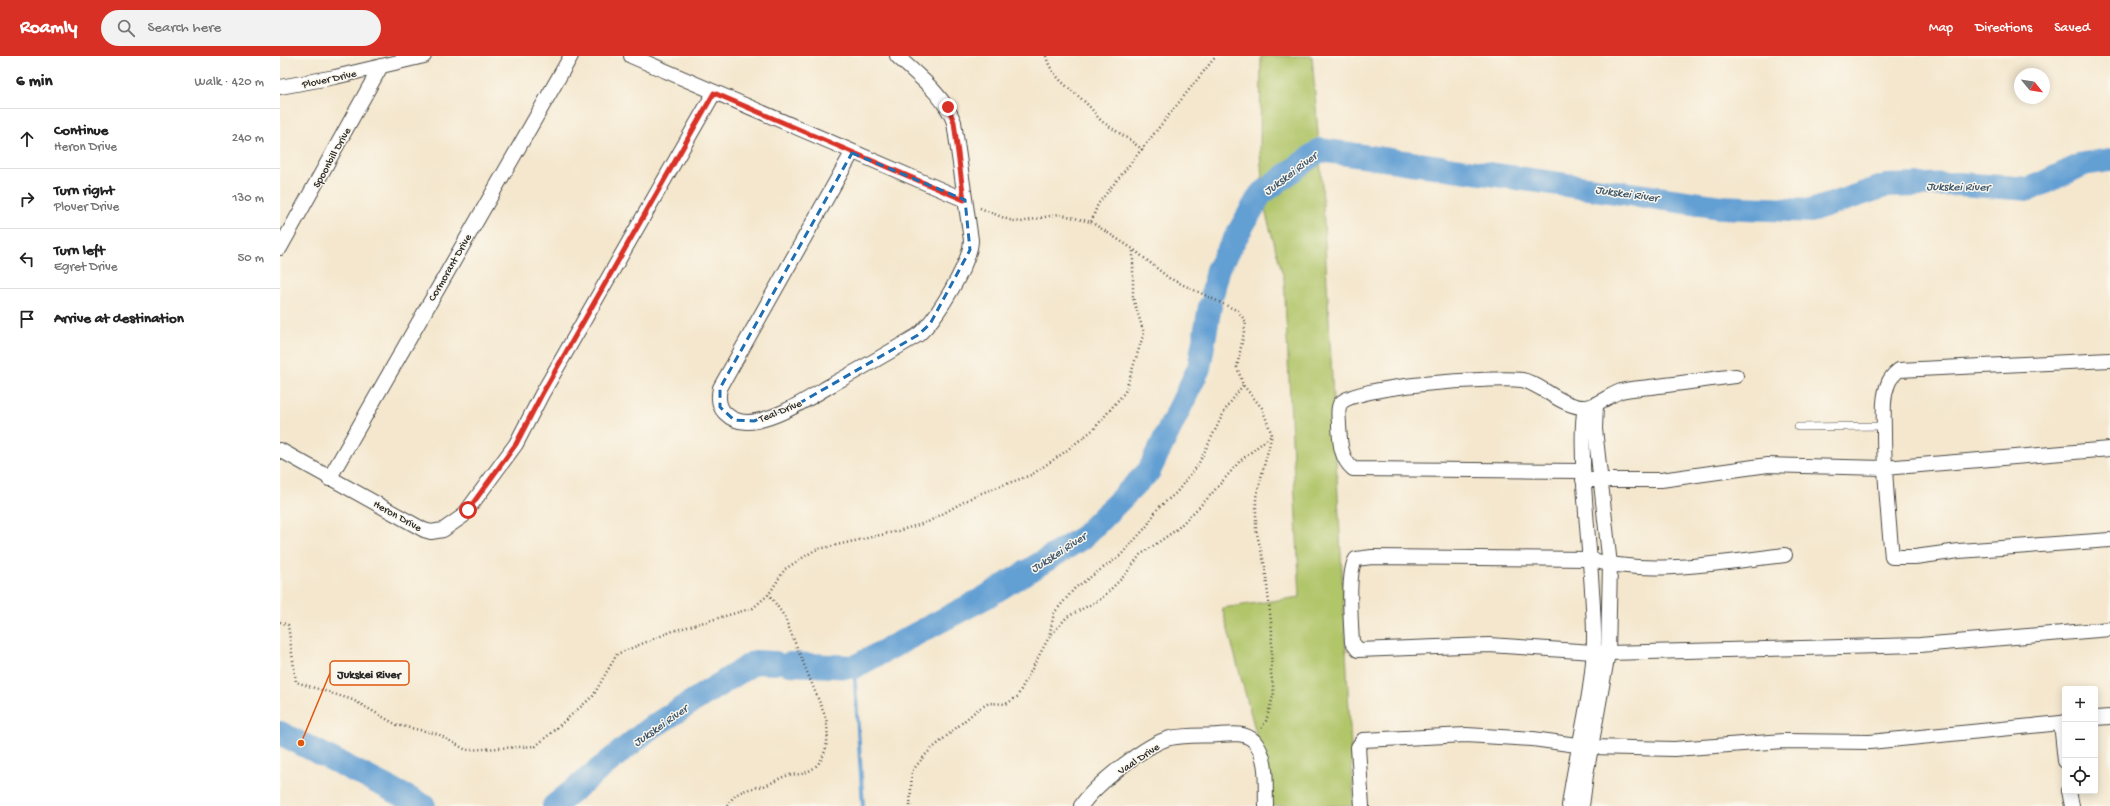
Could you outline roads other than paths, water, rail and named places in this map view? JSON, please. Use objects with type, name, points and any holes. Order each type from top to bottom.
[{"type":"street","name":"Plover Drive","points":[[280,87],[424,56]]},
{"type":"street","name":"Cormorant Drive","points":[[329,478],[571,56]]},
{"type":"street","points":[[631,56],[714,93],[776,118],[852,153],[964,200]]},
{"type":"street","name":"Teal Drive","points":[[852,153],[720,388],[718,402],[720,407],[725,414],[734,420],[740,422],[754,421],[798,404],[909,341],[930,324],[961,272],[970,250],[971,240],[964,200],[958,142],[952,115],[937,95],[898,56]]},
{"type":"street","name":"Spoonbill Drive","points":[[280,248],[285,229],[382,66]]},
{"type":"street","name":"Heron Drive","points":[[280,450],[329,478],[431,532],[443,530],[463,516],[516,444],[542,394],[714,93]]},
{"type":"street","points":[[2110,360],[1899,370],[1891,376],[1884,399],[1884,468],[1892,557],[1915,557],[1959,551],[2110,540]]},
{"type":"street","points":[[1736,376],[1621,391],[1590,406],[1577,406],[1557,398],[1523,380],[1490,379],[1410,384],[1351,397],[1341,403],[1338,410],[1342,454],[1347,464],[1353,469],[1583,476],[1600,481],[1661,480],[1768,464],[1884,468],[2110,449]]},
{"type":"street","points":[[1582,806],[1585,746],[1593,651],[1592,597],[1583,476],[1582,429],[1590,406]]},
{"type":"street","points":[[1569,806],[1574,767],[1585,746],[1608,653],[1610,565],[1595,429],[1590,406]]},
{"type":"street","points":[[1785,555],[1685,567],[1610,565],[1588,559],[1372,557],[1356,559],[1352,564],[1351,579],[1352,642],[1358,650],[1489,645],[1608,653],[1920,646],[2110,629]]},
{"type":"street","points":[[2098,718],[2110,717]]},
{"type":"street","points":[[1362,806],[1358,747],[1363,740],[1466,736],[1533,739],[1585,746],[1674,749],[1784,741],[1870,742],[2062,722]]},
{"type":"street","name":"Vaal Drive","points":[[1081,806],[1088,796],[1122,767],[1150,747],[1169,738],[1240,734],[1253,741],[1260,749],[1263,760],[1266,806]]},
{"type":"street","points":[[2070,794],[2072,806]]},
{"type":"lane","points":[[1798,427],[1884,426]]},
{"type":"waterway","name":"Jukskei River","points":[[1213,292],[1217,270],[1260,195],[1320,150],[1721,207],[1811,211],[1885,186],[1959,184],[2030,189],[2084,164],[2110,160]]},
{"type":"waterway","name":"Jukskei River","points":[[789,664],[854,667],[984,598],[1082,538],[1149,471],[1199,368],[1210,306]]},
{"type":"waterway","name":"Jukskei River","points":[[554,806],[649,729],[755,662],[775,663]]},
{"type":"waterway","points":[[854,667],[863,806]]},
{"type":"waterway","name":"Jukskei River","points":[[280,733],[424,806]]},
{"type":"place","name":"Jukskei River","points":[[301,743]]}]
